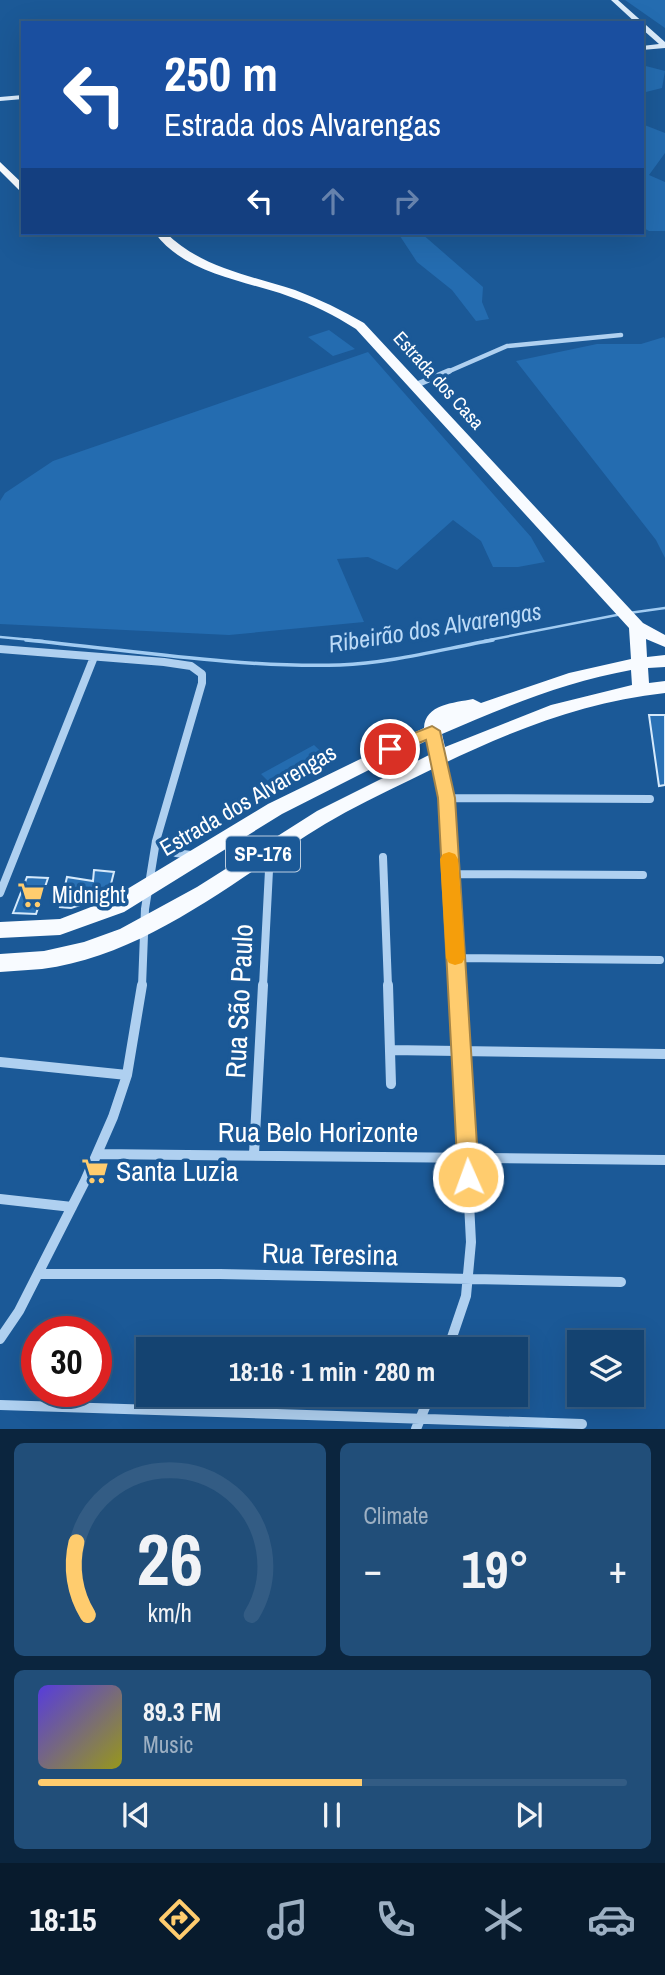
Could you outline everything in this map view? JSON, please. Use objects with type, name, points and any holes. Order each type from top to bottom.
[{"type":"main road","points":[[0,165],[21,189]]},
{"type":"main road","name":"Estrada dos Casa","points":[[162,235],[197,263],[293,294],[340,314],[360,326],[635,630],[665,642]]},
{"type":"main road","points":[[635,630],[641,688]]},
{"type":"main road","points":[[615,666],[628,656],[635,630]]},
{"type":"main road","points":[[439,757],[432,731],[432,720],[438,713],[518,696],[615,666],[665,662]]},
{"type":"main road","name":"SP-176","points":[[0,963],[24,964],[58,956],[102,944],[144,928],[345,804],[439,757],[591,697],[641,688],[665,687]]},
{"type":"main road","name":"Estrada dos Alvarengas","points":[[0,930],[45,929],[92,917],[338,775],[432,731]]},
{"type":"street","points":[[614,0],[638,21]]},
{"type":"street","points":[[644,27],[665,46]]},
{"type":"street","points":[[644,48],[665,46]]},
{"type":"street","points":[[0,99],[21,97]]},
{"type":"street","points":[[416,385],[507,346],[621,335]]},
{"type":"street","points":[[0,649],[182,664],[191,666],[202,674],[202,683],[156,841],[144,928],[142,986],[127,1075],[97,1154],[72,1207],[19,1311],[0,1339]]},
{"type":"street","points":[[0,893],[94,657]]},
{"type":"street","points":[[439,757],[446,798],[471,1241],[463,1311],[453,1337]]},
{"type":"street","points":[[446,798],[650,799]]},
{"type":"street","points":[[156,841],[176,853],[198,855]]},
{"type":"street","name":"Rua São Paulo","points":[[254,1154],[270,850]]},
{"type":"street","points":[[383,857],[391,1084]]},
{"type":"street","points":[[450,874],[643,875]]},
{"type":"street","points":[[455,958],[660,960]]},
{"type":"street","points":[[390,1050],[665,1054]]},
{"type":"street","points":[[0,1062],[127,1075]]},
{"type":"street","name":"Rua Belo Horizonte","points":[[97,1154],[665,1160]]},
{"type":"street","points":[[0,1199],[72,1207]]},
{"type":"street","name":"Rua Teresina","points":[[38,1274],[220,1273],[621,1282]]},
{"type":"street","points":[[0,1405],[582,1424]]},
{"type":"street","points":[[416,1429],[425,1407]]},
{"type":"shaded area","points":[[625,0],[665,0],[665,28]]},
{"type":"shaded area","points":[[644,66],[665,71],[662,88],[644,92]]},
{"type":"shaded area","points":[[644,125],[665,133],[665,153],[649,175],[665,182],[665,231],[649,231],[644,228]]},
{"type":"shaded area","points":[[399,235],[423,235],[483,287],[482,302],[489,319],[476,321],[452,290],[417,262]]},
{"type":"shaded area","points":[[329,330],[355,349],[333,356],[308,337]]},
{"type":"shaded area","points":[[664,337],[665,558],[656,540],[516,361],[597,344],[641,344]]},
{"type":"shaded area","points":[[368,352],[531,537],[545,562],[518,567],[493,567],[481,541],[453,520],[397,570],[368,557],[337,559],[364,622],[229,635],[0,624],[0,501],[5,493],[53,461]]},
{"type":"shaded area","points":[[314,745],[331,761],[277,790],[261,774]]},
{"type":"building","points":[[649,715],[665,715],[665,785],[659,786]]},
{"type":"building","points":[[94,870],[114,872],[108,896],[71,908],[60,907],[67,877],[93,881]]},
{"type":"building","name":"Midnight","points":[[27,877],[48,878],[36,914],[13,913]]},
{"type":"waterway","name":"Ribeirão dos Alvarengas","points":[[629,613],[665,608]]},
{"type":"waterway","name":"Ribeirão dos Alvarengas","points":[[484,641],[622,614]]},
{"type":"waterway","name":"Ribeirão dos Alvarengas","points":[[0,637],[43,641]]},
{"type":"waterway","name":"Ribeirão dos Alvarengas","points":[[26,640],[222,661],[301,665],[378,662],[493,640]]},
{"type":"slow traffic","points":[[449,859],[455,958]]},
{"type":"place","name":"Midnight","points":[[31,895]]},
{"type":"place","name":"Santa Luzia","points":[[95,1171]]},
{"type":"route","points":[[390,749],[432,731],[439,757],[446,798],[468,1177]]}]
